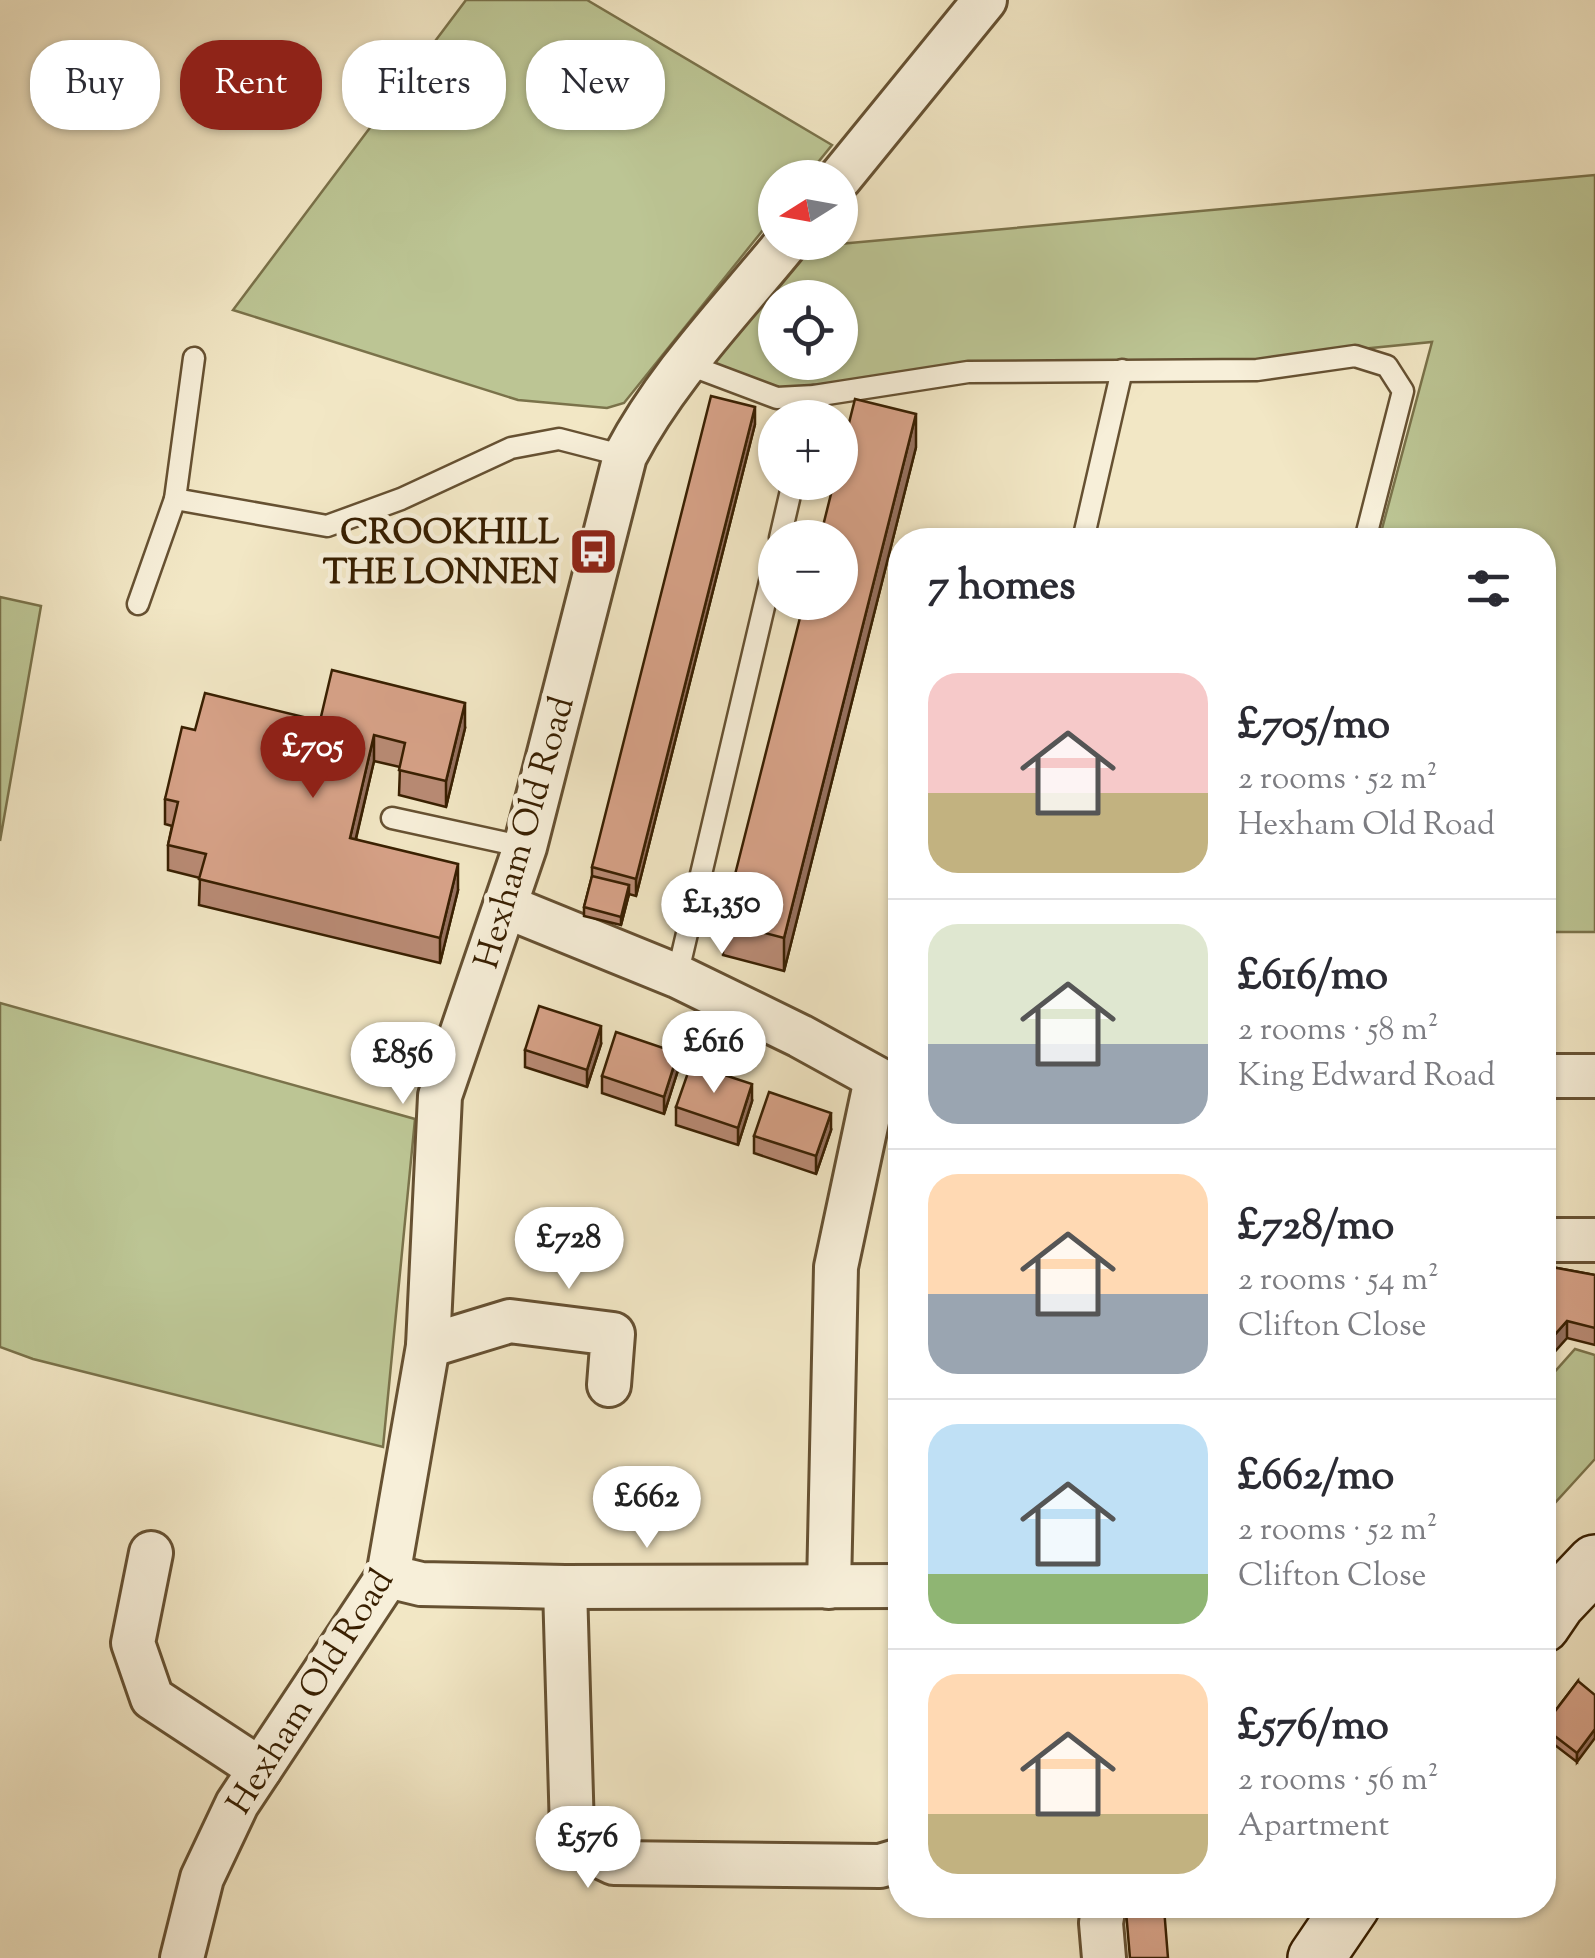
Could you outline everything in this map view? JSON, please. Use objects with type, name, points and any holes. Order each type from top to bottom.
[{"type":"street","points":[[855,160],[985,0]]},
{"type":"street","name":"Hexham Old Road","points":[[182,1958],[202,1878],[237,1804],[388,1576],[428,1346],[440,1096],[526,848],[625,456],[684,363],[772,260]]},
{"type":"street","points":[[505,906],[677,976],[800,1036],[888,1085],[836,1267],[829,1588]]},
{"type":"street","points":[[1556,1076],[1595,1076]]},
{"type":"street","points":[[1556,1240],[1595,1240]]},
{"type":"street","points":[[428,1346],[510,1320],[613,1334],[609,1385]]},
{"type":"street","points":[[151,1553],[133,1643],[152,1698],[260,1769]]},
{"type":"street","points":[[1556,1604],[1595,1563]]},
{"type":"street","points":[[388,1576],[422,1584],[564,1587],[888,1586]]},
{"type":"street","points":[[564,1587],[572,1832],[589,1851],[614,1864],[888,1864]]},
{"type":"street","points":[[1102,1918],[1104,1958]]},
{"type":"street","points":[[1316,1958],[1343,1918]]},
{"type":"lane","points":[[842,400],[968,372],[1257,370],[1356,356],[1387,366],[1403,391],[1367,528]]},
{"type":"lane","points":[[138,604],[174,499],[194,358]]},
{"type":"lane","points":[[684,363],[784,400]]},
{"type":"lane","points":[[1087,528],[1122,370]]},
{"type":"lane","points":[[174,499],[327,526],[401,499],[512,448],[560,439],[625,456]]},
{"type":"lane","points":[[677,976],[761,620]]},
{"type":"lane","points":[[392,818],[526,848]]},
{"type":"green space","points":[[466,0],[587,0],[655,40],[526,40],[526,130],[665,130],[665,46],[832,145],[820,160],[758,160],[758,236],[624,403],[607,408],[518,400],[233,310],[368,130],[506,130],[506,40],[436,40]]},
{"type":"green space","points":[[1595,175],[1595,932],[1556,932],[1556,528],[1382,528],[1432,342],[1259,359],[967,366],[777,391],[695,362],[758,292],[758,380],[858,380],[858,280],[773,280],[799,260],[858,260],[858,242]]},
{"type":"green space","points":[[0,597],[41,606],[0,841]]},
{"type":"green space","points":[[0,1003],[415,1119],[383,1447],[33,1359],[0,1347]]},
{"type":"green space","points":[[1575,1349],[1595,1355],[1595,1459],[1556,1502],[1556,1370]]},
{"type":"building","points":[[711,396],[755,407],[636,879],[592,867]]},
{"type":"building","points":[[855,399],[916,414],[784,938],[723,922],[799,620],[858,620],[858,520],[824,520],[830,500],[858,500],[858,400]]},
{"type":"building","points":[[332,670],[465,703],[446,781],[399,770],[405,743],[374,735],[350,838],[458,864],[440,938],[199,879],[206,854],[168,845],[178,802],[165,799],[182,727],[195,730],[205,693],[320,721]]},
{"type":"building","points":[[592,876],[629,885],[621,917],[584,907]]},
{"type":"building","points":[[539,1006],[601,1026],[587,1070],[525,1050]]},
{"type":"building","points":[[616,1032],[678,1053],[664,1097],[602,1076]]},
{"type":"building","points":[[691,1064],[752,1084],[738,1128],[676,1107]]},
{"type":"building","points":[[769,1092],[831,1113],[816,1156],[754,1136]]},
{"type":"building","points":[[1556,1268],[1595,1275],[1595,1328],[1567,1321],[1556,1333]]},
{"type":"building","points":[[1578,1681],[1595,1695],[1595,1729],[1577,1753],[1556,1737],[1556,1710]]},
{"type":"building","points":[[1127,1918],[1165,1918],[1168,1958],[1130,1958]]},
{"type":"place","name":"CROOKHILL THE LONNEN","points":[[594,551]]}]
